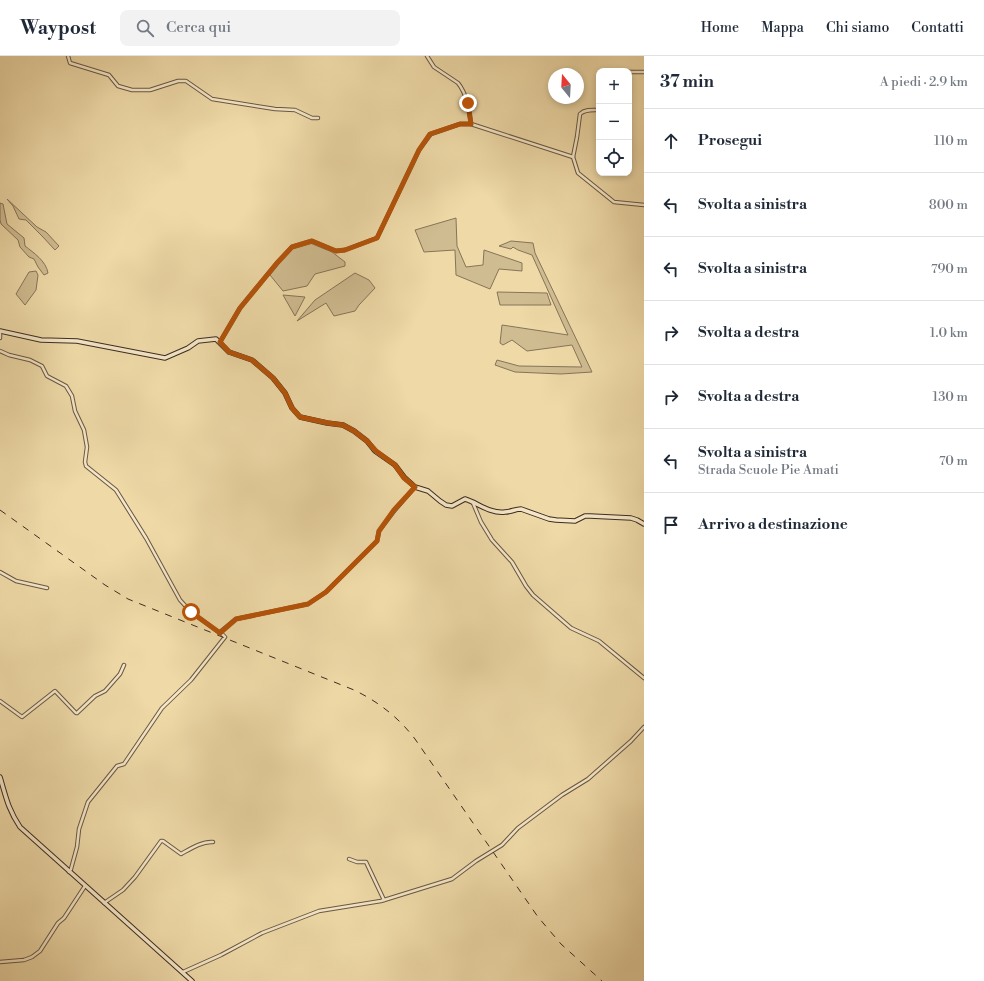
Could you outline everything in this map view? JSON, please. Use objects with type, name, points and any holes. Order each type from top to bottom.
[{"type":"street","points":[[68,56],[70,63],[109,75],[118,86],[132,90],[150,90],[178,81],[186,81],[212,99],[275,109],[295,110],[312,118],[318,118]]},
{"type":"street","points":[[427,56],[434,67],[455,80],[461,86],[468,103],[471,124]]},
{"type":"street","points":[[632,72],[644,72]]},
{"type":"street","points":[[596,110],[586,110],[580,114],[573,157],[578,173],[614,202],[644,204]]},
{"type":"street","points":[[220,342],[240,308],[292,247],[312,241],[336,251],[345,250],[377,238],[419,150],[430,134],[460,124],[471,124],[573,157]]},
{"type":"street","points":[[0,338],[0,332],[41,340],[77,341],[164,358],[188,348],[198,341],[216,339],[229,352],[252,360],[273,378],[285,393],[292,408],[300,417],[343,425],[354,431],[367,441],[376,451],[395,465],[404,478],[415,487],[428,490],[440,501],[450,506],[465,499],[486,509],[499,512],[521,509],[556,520],[575,521],[590,516],[631,518],[644,524]]},
{"type":"street","points":[[0,351],[9,355],[30,360],[42,366],[47,376],[66,386],[72,396],[75,411],[84,430],[86,466],[116,490],[146,538],[180,600],[191,612],[226,637],[191,680],[162,708],[124,764],[116,766],[88,800],[79,829],[77,847],[69,872]]},
{"type":"street","points":[[220,633],[236,619],[304,605],[321,596],[377,541],[379,531],[394,510],[415,487]]},
{"type":"street","points":[[473,502],[481,522],[492,540],[512,562],[533,595],[571,628],[599,641],[644,678]]},
{"type":"street","points":[[0,572],[16,581],[47,588]]},
{"type":"street","points":[[0,701],[22,717],[55,691],[76,713],[95,696],[105,691],[120,674],[124,665]]},
{"type":"street","points":[[182,972],[221,955],[262,933],[319,911],[384,900],[449,880],[502,845],[518,828],[562,795],[588,778],[631,741],[644,727]]},
{"type":"street","points":[[0,777],[6,800],[20,827],[192,981]]},
{"type":"street","points":[[104,903],[123,890],[135,877],[161,841],[181,854],[192,847],[213,842]]},
{"type":"street","points":[[349,859],[357,862],[366,862],[384,900]]},
{"type":"street","points":[[0,962],[24,960],[32,957],[40,951],[85,886]]},
{"type":"shaded area","points":[[7,199],[37,227],[46,232],[59,246],[55,250],[26,220],[19,219],[13,206]]},
{"type":"shaded area","points":[[0,203],[3,204],[7,224],[24,238],[25,246],[36,254],[42,261],[48,273],[44,275],[34,259],[29,257],[20,247],[18,240],[1,224]]},
{"type":"shaded area","points":[[456,218],[457,246],[466,267],[483,265],[484,250],[522,263],[522,271],[499,269],[490,289],[456,275],[455,250],[424,252],[415,230]]},
{"type":"shaded area","points":[[511,241],[533,243],[535,253],[592,372],[561,374],[515,372],[495,365],[497,360],[519,366],[582,367],[572,345],[527,351],[512,340],[503,345],[500,343],[502,325],[568,335],[532,255],[513,247],[511,249],[499,246]]},
{"type":"shaded area","points":[[310,243],[332,252],[345,262],[345,266],[315,274],[307,286],[283,291],[270,275],[292,248]]},
{"type":"shaded area","points":[[36,271],[38,275],[36,290],[25,305],[16,294],[29,272]]},
{"type":"shaded area","points":[[355,273],[369,280],[375,288],[355,311],[334,316],[326,303],[297,321],[315,300]]},
{"type":"shaded area","points":[[497,292],[547,293],[551,305],[500,305]]},
{"type":"shaded area","points":[[283,295],[305,297],[295,316]]},
{"type":"railway","points":[[0,510],[105,585],[128,599],[354,690],[388,711],[415,739],[538,917],[561,944],[602,981]]},
{"type":"route","points":[[191,612],[220,633],[236,619],[308,604],[326,592],[377,541],[379,531],[394,510],[415,487],[404,478],[395,465],[376,451],[362,436],[354,431],[343,425],[309,420],[300,417],[292,408],[285,393],[273,378],[252,360],[229,352],[220,342],[232,319],[240,308],[292,247],[312,241],[336,251],[345,250],[377,238],[419,150],[430,134],[463,123],[471,124],[468,103]]}]
